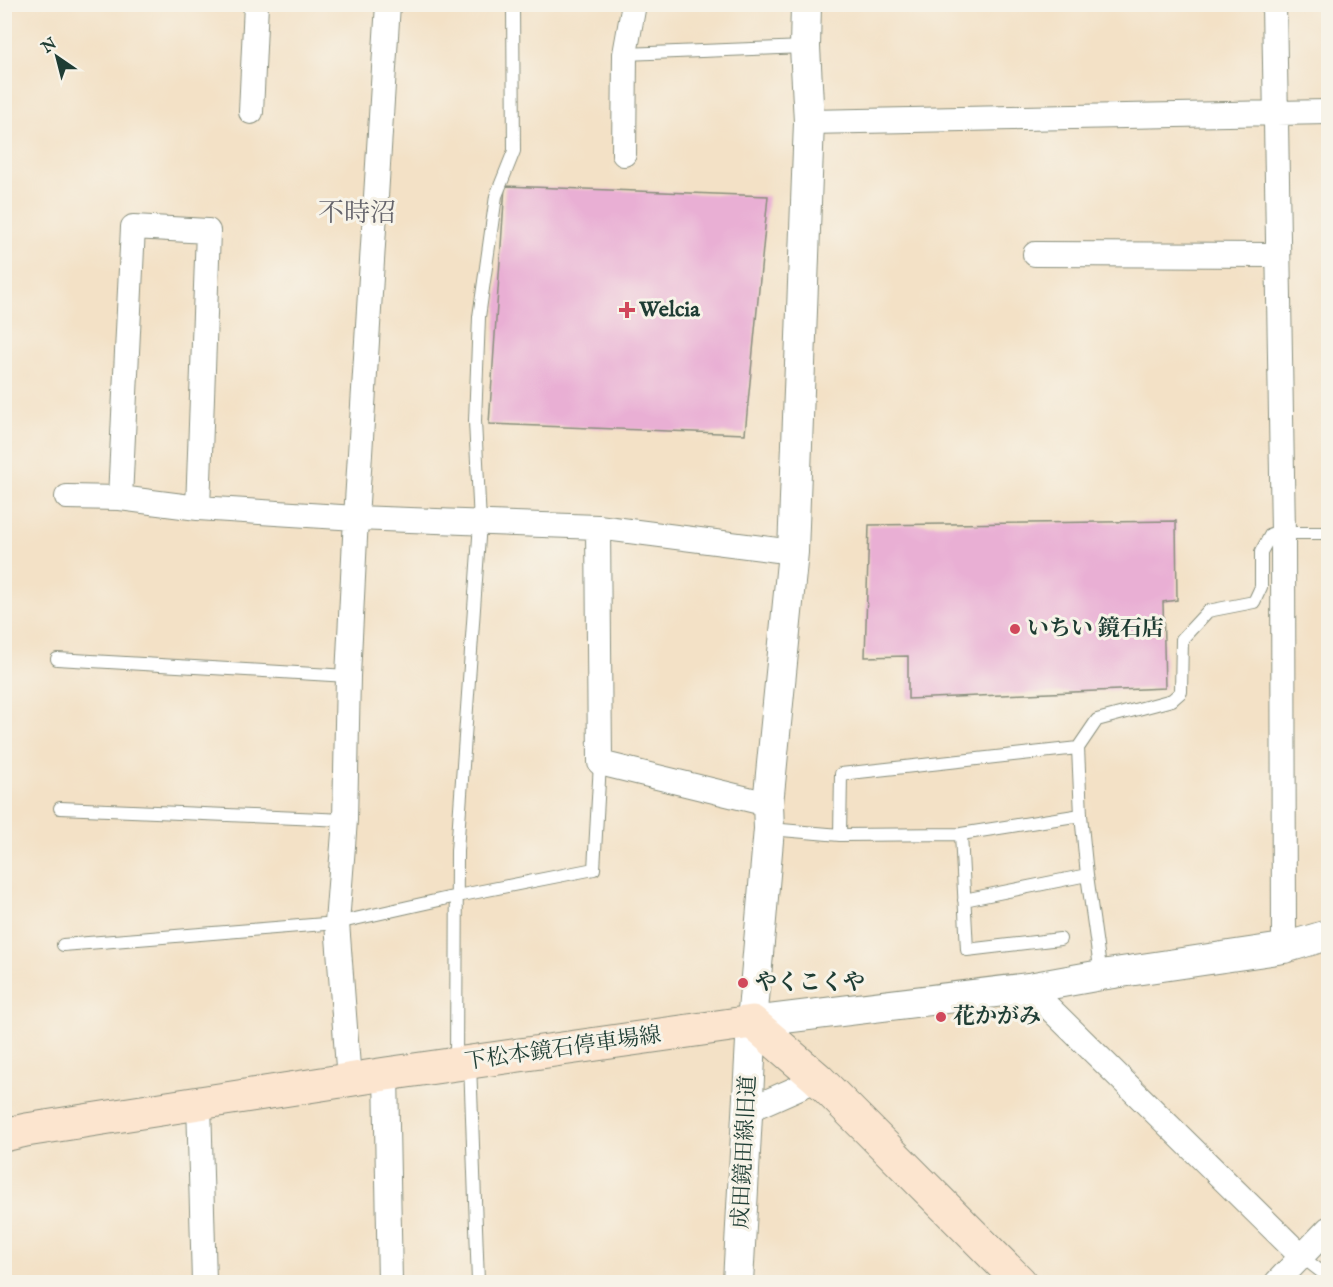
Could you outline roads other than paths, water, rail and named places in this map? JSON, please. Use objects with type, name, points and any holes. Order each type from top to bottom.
[{"type":"main road","name":"下松本鏡石停車場線","points":[[4,1135],[386,1074],[752,1022]]},
{"type":"main road","points":[[752,1022],[818,1079],[1020,1282]]},
{"type":"street","points":[[251,112],[256,4]]},
{"type":"street","points":[[349,1080],[337,923],[345,820],[348,676],[356,518],[388,4]]},
{"type":"street","points":[[624,154],[625,54],[634,4]]},
{"type":"street","name":"成田鏡田線旧道","points":[[738,1282],[752,1022],[768,817],[793,552],[809,122],[806,4]]},
{"type":"street","points":[[1274,4],[1283,533],[1284,948]]},
{"type":"street","points":[[809,122],[1329,112]]},
{"type":"street","points":[[120,498],[133,227],[208,231],[198,508]]},
{"type":"street","points":[[1035,254],[1278,255]]},
{"type":"street","points":[[67,497],[120,498],[198,508],[356,518],[598,527],[793,552]]},
{"type":"street","points":[[598,527],[600,763],[768,817]]},
{"type":"street","points":[[752,1022],[1029,988],[1284,948],[1329,935]]},
{"type":"street","points":[[1029,988],[1302,1257]]},
{"type":"street","points":[[386,1074],[390,1282]]},
{"type":"street","points":[[748,1110],[818,1079]]},
{"type":"street","points":[[199,1103],[204,1282]]},
{"type":"street","points":[[1277,1282],[1329,1229]]},
{"type":"lane","points":[[478,1282],[463,1063],[457,851],[480,523],[475,421],[479,316],[496,196],[514,151],[513,4]]},
{"type":"lane","points":[[625,54],[806,46]]},
{"type":"lane","points":[[1101,975],[1087,875],[1078,748],[1097,720],[1172,700],[1181,692],[1182,639],[1208,611],[1254,602],[1261,587],[1261,552],[1271,534],[1329,533]]},
{"type":"lane","points":[[57,659],[348,676]]},
{"type":"lane","points":[[840,835],[842,774],[1078,748]]},
{"type":"lane","points":[[63,945],[337,923],[594,869],[600,763]]},
{"type":"lane","points":[[60,808],[345,820]]},
{"type":"lane","points":[[768,817],[840,835],[960,834],[1081,815]]},
{"type":"lane","points":[[960,834],[967,950],[1060,939]]},
{"type":"lane","points":[[964,900],[1087,875]]},
{"type":"lane","points":[[1302,1257],[1329,1277]]},
{"type":"place","name":"Welcia","points":[[627,310]]},
{"type":"place","name":"いちい 鏡石店","points":[[1015,629]]},
{"type":"place","name":"やくこくや","points":[[743,983]]},
{"type":"place","name":"花かがみ","points":[[941,1017]]},
{"type":"district","name":"不時沼","points":[[357,213]]}]
